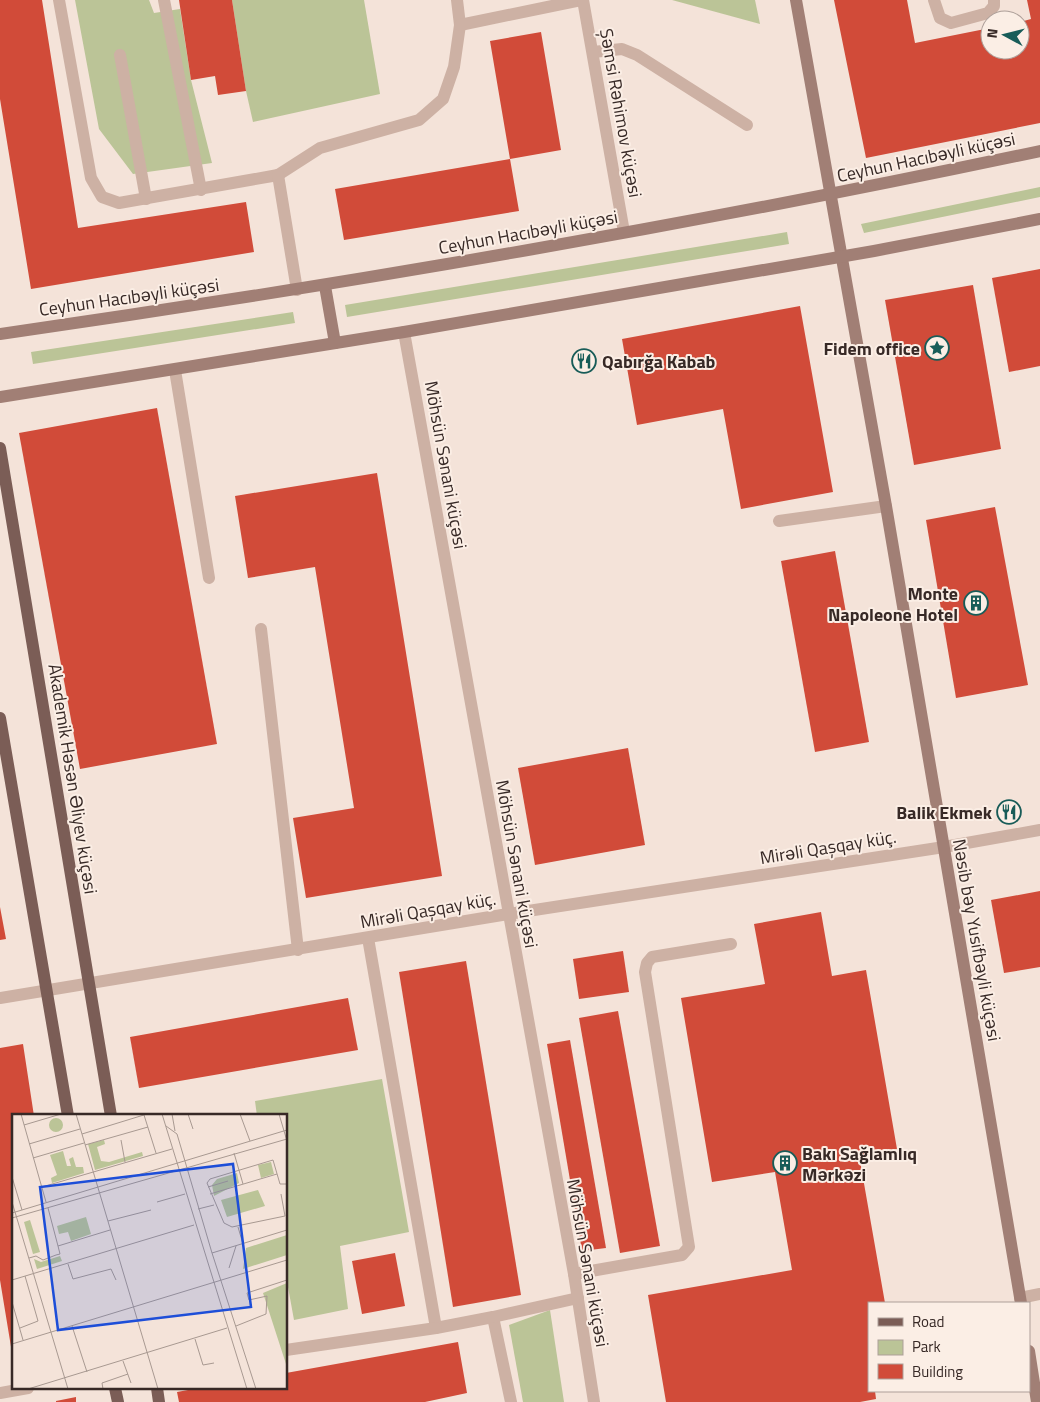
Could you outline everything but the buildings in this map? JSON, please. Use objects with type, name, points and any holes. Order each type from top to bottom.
[{"type":"main road","name":"Akademik Həsən Əliyev küçəsi","points":[[0,448],[111,1114]]},
{"type":"main road","points":[[0,718],[68,1114]]},
{"type":"street","points":[[59,0],[91,178],[102,197],[119,203],[278,176],[320,148],[418,120],[443,99],[454,67],[460,25],[457,0]]},
{"type":"street","points":[[164,0],[201,190]]},
{"type":"street","points":[[460,25],[582,0]]},
{"type":"street","name":"Şəmsi Rəhimov küçəsi","points":[[582,0],[593,52],[624,232]]},
{"type":"street","points":[[796,0],[831,195]]},
{"type":"street","points":[[934,0],[940,18],[951,22],[988,14],[994,6],[994,0]]},
{"type":"street","points":[[593,52],[622,49],[637,55],[747,126]]},
{"type":"street","points":[[120,55],[146,199]]},
{"type":"street","name":"Ceyhun Hacıbəyli küçəsi","points":[[0,334],[325,286],[831,195],[1040,151]]},
{"type":"street","points":[[278,176],[297,290]]},
{"type":"street","name":"Nəsib bəy Yusifbəyli küçəsi","points":[[831,195],[886,506],[1020,1300]]},
{"type":"street","points":[[0,396],[175,370],[404,332],[842,257],[1040,219]]},
{"type":"street","points":[[325,286],[335,343]]},
{"type":"street","name":"Möhsün Sənani küçəsi","points":[[404,332],[574,1274],[594,1402]]},
{"type":"street","points":[[175,370],[209,578]]},
{"type":"street","points":[[779,521],[886,506]]},
{"type":"street","points":[[260,629],[298,950]]},
{"type":"street","name":"Mirəli Qaşqay küç.","points":[[0,998],[508,914],[944,847],[1040,830]]},
{"type":"street","points":[[368,938],[436,1328]]},
{"type":"street","points":[[574,1274],[682,1255],[689,1247],[645,972],[647,963],[652,956],[731,944]]},
{"type":"street","points":[[1020,1300],[1040,1294]]},
{"type":"street","points":[[288,1350],[436,1328],[578,1298]]},
{"type":"street","points":[[493,1316],[511,1402]]},
{"type":"street","points":[[1030,1357],[1037,1402]]},
{"type":"street","points":[[0,1393],[17,1390]]},
{"type":"green space","points":[[75,0],[149,0],[154,13],[180,9],[191,80],[212,163],[133,174],[99,129]]},
{"type":"green space","points":[[232,0],[364,0],[380,94],[253,122],[246,91]]},
{"type":"green space","points":[[672,0],[755,0],[760,24]]},
{"type":"green space","points":[[1040,187],[1040,197],[864,233],[861,224]]},
{"type":"green space","points":[[787,232],[789,244],[347,317],[345,305]]},
{"type":"green space","points":[[293,312],[295,323],[33,364],[31,352]]},
{"type":"green space","points":[[382,1079],[409,1232],[340,1246],[348,1309],[294,1320],[288,1287],[288,1114],[257,1114],[255,1101]]},
{"type":"green space","points":[[550,1310],[564,1402],[523,1402],[509,1325]]},
{"type":"place","name":"Fidem office","points":[[937,348]]},
{"type":"place","name":"Qabırğa Kabab","points":[[584,361]]},
{"type":"place","name":"Monte Napoleone Hotel","points":[[976,603]]},
{"type":"place","name":"Balik Ekmek","points":[[1009,812]]},
{"type":"place","name":"Bakı Sağlamlıq Mərkəzi","points":[[785,1163]]}]
